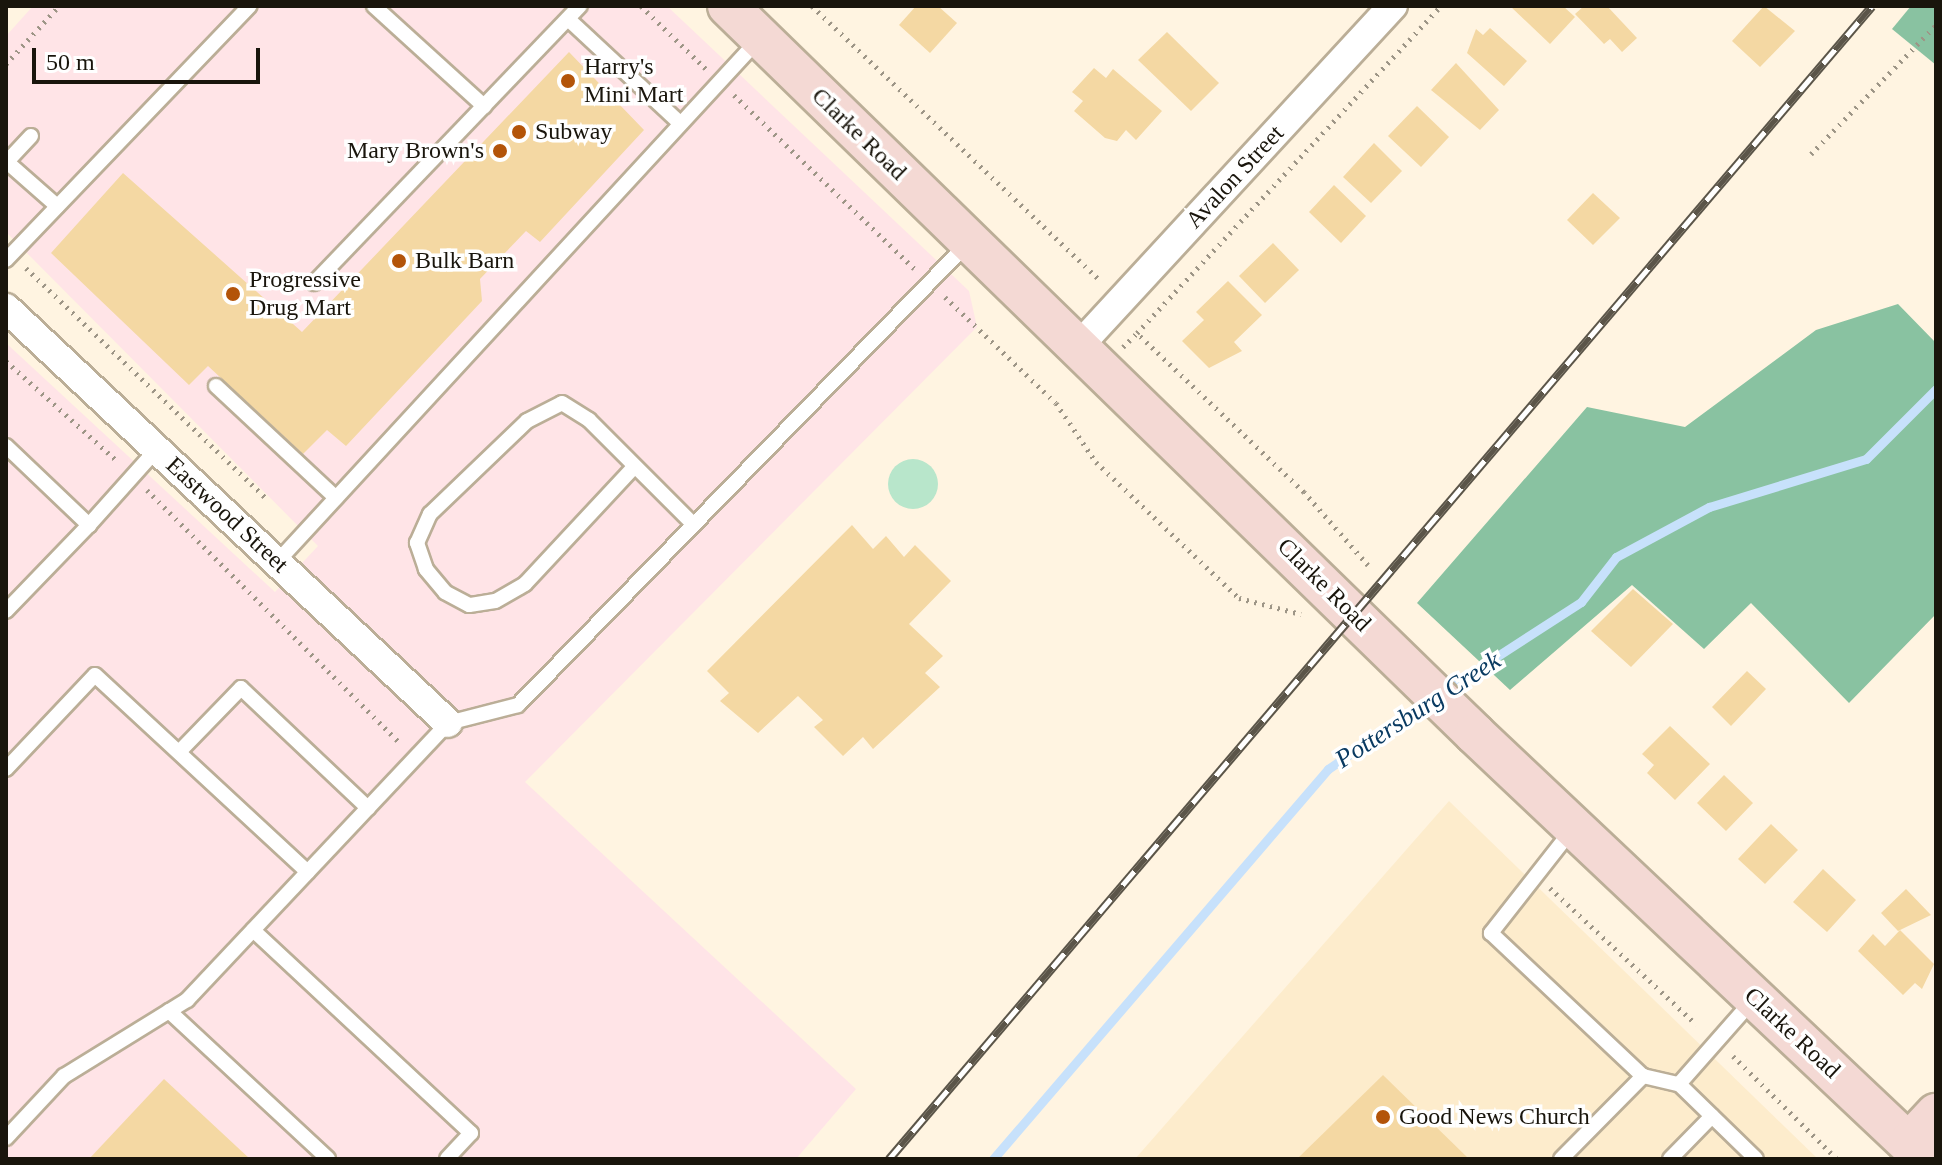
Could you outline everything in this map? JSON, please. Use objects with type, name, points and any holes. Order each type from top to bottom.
[{"type":"main road","name":"Clarke Road","points":[[728,6],[1475,734],[1755,998],[1909,1154]]},
{"type":"main road","points":[[1909,1154],[1936,1114]]},
{"type":"street","name":"Avalon Street","points":[[1077,348],[1393,6]]},
{"type":"street","name":"Eastwood Street","points":[[6,308],[448,723]]},
{"type":"lane","points":[[9,257],[250,6]]},
{"type":"lane","points":[[374,6],[484,106]]},
{"type":"lane","points":[[314,283],[580,6]]},
{"type":"lane","points":[[568,19],[679,122]]},
{"type":"lane","points":[[277,562],[760,37]]},
{"type":"lane","points":[[31,136],[7,162],[57,206]]},
{"type":"lane","points":[[6,1138],[64,1076],[169,1011],[253,930],[448,723],[518,705],[969,242]]},
{"type":"lane","points":[[216,386],[336,498]]},
{"type":"lane","points":[[634,467],[525,584],[495,601],[469,605],[445,592],[426,569],[417,543],[430,514],[548,407],[575,409],[694,525]]},
{"type":"lane","points":[[6,446],[89,525]]},
{"type":"lane","points":[[6,611],[157,449]]},
{"type":"lane","points":[[6,769],[95,675],[308,872]]},
{"type":"lane","points":[[179,752],[241,688],[368,808]]},
{"type":"lane","points":[[1574,827],[1491,933],[1643,1076],[1679,1084],[1756,1159]]},
{"type":"lane","points":[[253,930],[471,1133],[447,1159]]},
{"type":"lane","points":[[1679,1084],[1755,998]]},
{"type":"lane","points":[[169,1011],[328,1159]]},
{"type":"lane","points":[[1561,1159],[1643,1076]]},
{"type":"lane","points":[[1670,1159],[1712,1116]]},
{"type":"path","points":[[6,64],[59,6]]},
{"type":"path","points":[[641,6],[1056,403],[1096,462],[1239,598],[1308,616]]},
{"type":"path","points":[[812,6],[1121,300]]},
{"type":"path","points":[[1368,565],[1304,492],[1137,333],[1441,6]]},
{"type":"path","points":[[1811,154],[1936,25]]},
{"type":"path","points":[[9,257],[265,497]]},
{"type":"path","points":[[6,361],[133,476],[414,758]]},
{"type":"path","points":[[1544,882],[1696,1024]]},
{"type":"path","points":[[1732,1055],[1837,1159]]},
{"type":"shaded area","points":[[33,6],[667,6],[969,291],[977,327],[525,782],[856,1089],[796,1159],[6,1159],[6,343],[275,592],[318,546],[6,232],[6,36]]},
{"type":"shaded area","points":[[1449,801],[1818,1159],[1135,1159]]},
{"type":"green space","points":[[1911,6],[1936,6],[1936,65],[1892,29]]},
{"type":"green space","points":[[1898,304],[1936,343],[1936,614],[1849,703],[1751,603],[1704,649],[1632,585],[1510,690],[1417,603],[1587,407],[1685,427],[1816,330]]},
{"type":"green space","points":[[913,459],[931,466],[938,484],[931,502],[913,509],[895,502],[888,484],[895,466]]},
{"type":"building","points":[[916,6],[938,6],[957,23],[930,53],[899,25]]},
{"type":"building","points":[[1510,6],[1563,6],[1575,17],[1550,44]]},
{"type":"building","points":[[1584,6],[1607,6],[1637,38],[1622,52],[1610,39],[1604,44],[1575,14]]},
{"type":"building","points":[[1764,6],[1795,31],[1760,67],[1732,41]]},
{"type":"building","points":[[1490,28],[1527,61],[1504,86],[1467,53],[1476,29],[1483,35]]},
{"type":"building","points":[[1167,32],[1219,83],[1191,111],[1138,60]]},
{"type":"building","points":[[569,52],[644,130],[540,242],[526,231],[480,279],[482,301],[346,446],[327,430],[303,454],[208,366],[189,385],[51,253],[123,173],[302,332]]},
{"type":"building","points":[[1456,63],[1499,110],[1480,130],[1431,90]]},
{"type":"building","points":[[1094,68],[1106,78],[1113,69],[1162,111],[1136,140],[1126,130],[1117,141],[1105,138],[1074,111],[1083,101],[1072,92]]},
{"type":"building","points":[[1417,106],[1449,137],[1421,167],[1388,136]]},
{"type":"building","points":[[1374,143],[1402,171],[1371,203],[1343,177]]},
{"type":"building","points":[[1334,185],[1366,216],[1341,243],[1309,212]]},
{"type":"building","points":[[1593,193],[1620,218],[1593,245],[1567,220]]},
{"type":"building","points":[[1273,243],[1299,270],[1265,303],[1239,276]]},
{"type":"building","points":[[1228,281],[1262,315],[1234,342],[1242,351],[1209,368],[1182,341],[1204,320],[1196,312]]},
{"type":"building","points":[[852,525],[873,549],[886,536],[904,557],[915,545],[951,581],[909,624],[943,656],[925,673],[940,687],[873,749],[863,737],[843,756],[814,727],[823,720],[798,696],[758,733],[720,701],[729,693],[707,671]]},
{"type":"building","points":[[1633,589],[1673,624],[1631,667],[1591,631]]},
{"type":"building","points":[[1747,671],[1766,689],[1731,726],[1712,707]]},
{"type":"building","points":[[1670,726],[1710,764],[1675,800],[1647,773],[1654,765],[1642,754]]},
{"type":"building","points":[[1724,775],[1753,803],[1726,831],[1697,803]]},
{"type":"building","points":[[1771,824],[1798,850],[1765,884],[1738,859]]},
{"type":"building","points":[[1823,869],[1856,900],[1827,932],[1793,902]]},
{"type":"building","points":[[1906,889],[1931,915],[1898,931],[1881,913]]},
{"type":"building","points":[[1900,930],[1934,964],[1922,989],[1915,983],[1903,995],[1858,951],[1873,934],[1885,946]]},
{"type":"building","name":"Good News Church","points":[[1383,1075],[1469,1159],[1297,1159]]},
{"type":"building","points":[[164,1079],[250,1159],[89,1159]]},
{"type":"waterway","name":"Pottersburg Creek","points":[[1445,690],[1581,602],[1616,557],[1709,507],[1866,459],[1936,389]]},
{"type":"waterway","name":"Pottersburg Creek","points":[[993,1159],[1328,769],[1429,700]]},
{"type":"railway","points":[[889,1159],[1872,6]]},
{"type":"place","name":"Harry's Mini Mart","points":[[568,81]]},
{"type":"place","name":"Subway","points":[[519,132]]},
{"type":"place","name":"Mary Brown's","points":[[500,151]]},
{"type":"place","name":"Bulk Barn","points":[[399,261]]},
{"type":"place","name":"Progressive Drug Mart","points":[[233,294]]},
{"type":"place","name":"Good News Church","points":[[1383,1117]]}]
